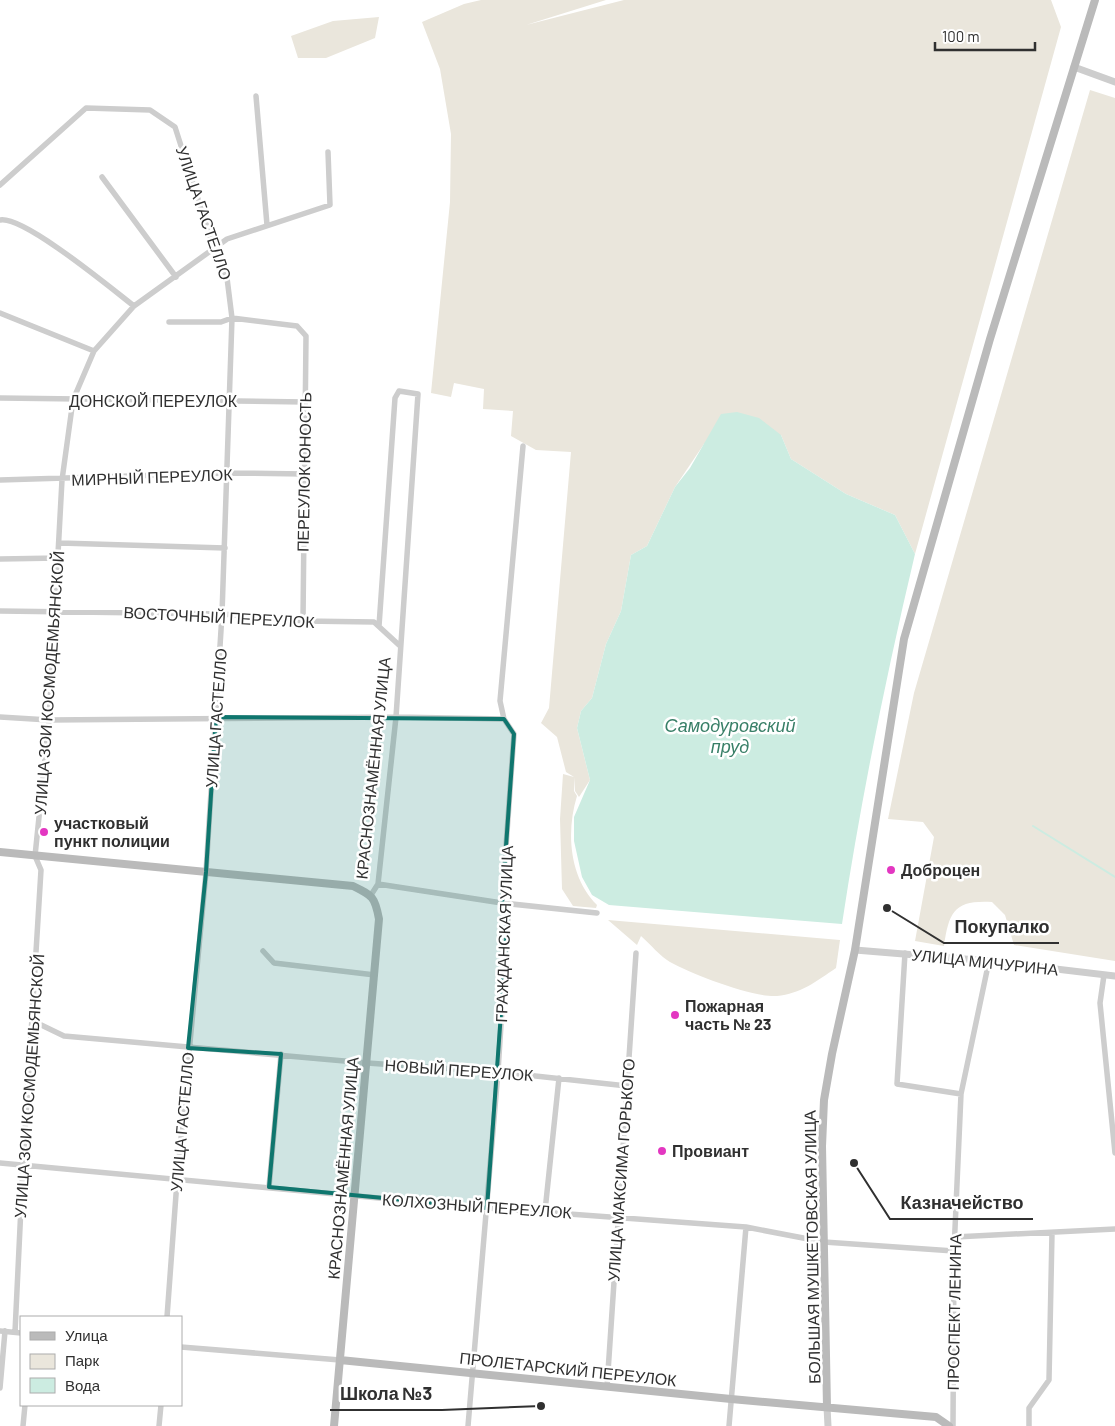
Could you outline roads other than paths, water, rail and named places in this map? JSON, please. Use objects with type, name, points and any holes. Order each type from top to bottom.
[{"type":"main road","name":"БОЛЬШАЯ МУШКЕТОВСКАЯ УЛИЦА","points":[[827,1406],[824,1100],[855,950],[904,639],[990,339],[1095,0]]},
{"type":"main road","points":[[0,852],[354,886],[371,895]]},
{"type":"main road","name":"КРАСНОЗНАМЁННАЯ УЛИЦА","points":[[334,1426],[379,919],[376,902],[371,895]]},
{"type":"main road","name":"ПРОЛЕТАРСКИЙ ПЕРЕУЛОК","points":[[340,1360],[731,1399],[936,1417],[949,1426]]},
{"type":"street","points":[[1074,67],[1115,82]]},
{"type":"street","points":[[256,96],[267,225]]},
{"type":"street","name":"УЛИЦА ГАСТЕЛЛО","points":[[0,185],[86,108],[150,110],[175,127],[214,249],[227,278],[232,318],[231,401],[222,614],[206,872],[176,1181],[167,1316]]},
{"type":"street","name":"УЛИЦА ЗОИ КОСМОДЕМЬЯНСКОЙ","points":[[18,1333],[23,1165],[41,870],[35,856],[49,720],[62,480],[73,400],[94,351],[134,306],[227,239],[330,205],[328,152]]},
{"type":"street","points":[[102,177],[176,277]]},
{"type":"street","points":[[0,220],[6,219],[40,236],[134,306]]},
{"type":"street","points":[[0,313],[94,351]]},
{"type":"street","points":[[169,322],[221,322],[232,318]]},
{"type":"street","name":"ПЕРЕУЛОК ЮНОСТЬ","points":[[232,318],[297,326],[306,336],[303,621]]},
{"type":"street","name":"КРАСНОЗНАМЁННАЯ УЛИЦА","points":[[371,895],[378,884],[396,716],[399,645],[418,394],[404,391],[399,391],[395,398],[379,626]]},
{"type":"street","name":"ДОНСКОЙ ПЕРЕУЛОК","points":[[0,398],[305,402]]},
{"type":"street","name":"ГРАЖДАНСКАЯ УЛИЦА","points":[[468,1426],[498,1072],[508,915],[502,903],[514,734],[504,719],[500,701],[523,446]]},
{"type":"street","name":"МИРНЫЙ ПЕРЕУЛОК","points":[[0,480],[62,480],[228,473],[304,474]]},
{"type":"street","points":[[60,543],[225,548]]},
{"type":"street","points":[[0,558],[59,558]]},
{"type":"street","name":"ВОСТОЧНЫЙ ПЕРЕУЛОК","points":[[0,611],[222,614],[303,621],[374,622],[379,626]]},
{"type":"street","points":[[379,626],[399,645]]},
{"type":"street","points":[[0,718],[49,720],[396,716],[504,719]]},
{"type":"street","points":[[378,884],[502,903],[597,913]]},
{"type":"street","name":"УЛИЦА МИЧУРИНА","points":[[855,950],[989,961],[1115,976]]},
{"type":"street","points":[[263,951],[274,962],[375,975]]},
{"type":"street","name":"УЛИЦА МАКСИМА ГОРЬКОГО","points":[[607,1387],[636,953]]},
{"type":"street","points":[[905,953],[897,1084],[961,1094]]},
{"type":"street","name":"ПРОСПЕКТ ЛЕНИНА","points":[[953,1426],[954,1250],[961,1094],[989,961]]},
{"type":"street","points":[[1104,975],[1100,1003],[1115,1153]]},
{"type":"street","name":"НОВЫЙ ПЕРЕУЛОК","points":[[33,1020],[64,1036],[188,1048],[281,1054],[367,1064],[498,1072],[627,1086]]},
{"type":"street","points":[[269,1187],[281,1054]]},
{"type":"street","points":[[545,1211],[559,1078]]},
{"type":"street","name":"КОЛХОЗНЫЙ ПЕРЕУЛОК","points":[[0,1163],[176,1181],[269,1187],[487,1208],[617,1216],[746,1227],[824,1242],[954,1250]]},
{"type":"street","points":[[729,1426],[746,1227]]},
{"type":"street","points":[[955,1237],[1115,1229]]},
{"type":"street","points":[[1029,1426],[1029,1408],[1049,1380],[1052,1233]]},
{"type":"street","points":[[0,1388],[2,1331],[18,1333]]},
{"type":"street","name":"ПРОЛЕТАРСКИЙ ПЕРЕУЛОК","points":[[182,1347],[340,1360]]},
{"type":"street","points":[[24,1426],[25,1406]]},
{"type":"street","points":[[159,1426],[161,1406]]},
{"type":"street","name":"БОЛЬШАЯ МУШКЕТОВСКАЯ УЛИЦА","points":[[827,1406],[828,1426]]},
{"type":"water","name":"Самодуровский пруд","points":[[737,412],[759,418],[781,435],[791,459],[846,494],[895,515],[915,554],[875,738],[842,924],[609,905],[592,895],[582,877],[574,841],[574,817],[590,780],[577,728],[581,711],[592,698],[606,644],[621,611],[631,555],[647,546],[675,487],[690,468],[721,414]]},
{"type":"waterway","points":[[1033,826],[1115,877]]},
{"type":"place","name":"участковый пункт полиции","points":[[44,832]]},
{"type":"place","name":"Доброцен","points":[[891,870]]},
{"type":"place","name":"Покупалко","points":[[887,908]]},
{"type":"place","name":"Пожарная часть № 23","points":[[675,1015]]},
{"type":"place","name":"Провиант","points":[[662,1151]]},
{"type":"place","name":"Казначейство","points":[[854,1163]]},
{"type":"place","name":"Школа №3","points":[[541,1406]]}]
